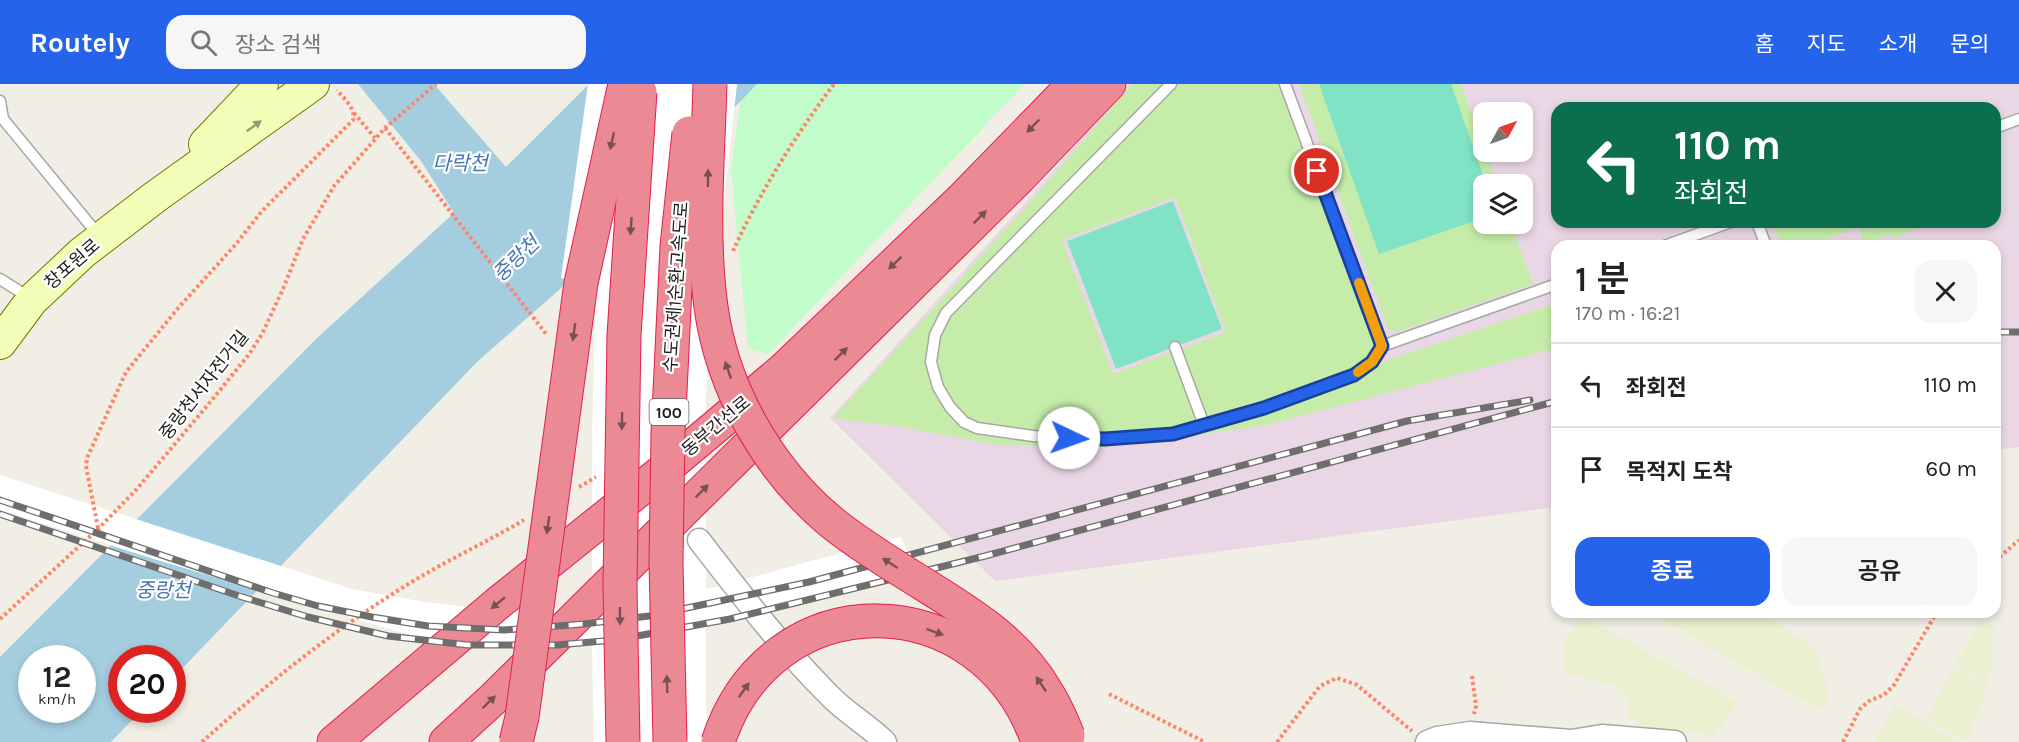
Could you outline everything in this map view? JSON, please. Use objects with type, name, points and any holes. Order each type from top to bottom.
[{"type":"highway","points":[[516,742],[525,693],[580,283],[625,84]]},
{"type":"highway","name":"100","points":[[623,742],[620,585],[624,347],[640,84]]},
{"type":"highway","name":"수도권제1순환고속도로","points":[[670,742],[666,562],[668,433],[677,246],[694,84]]},
{"type":"highway","points":[[710,84],[707,229],[711,305],[721,350],[735,392],[748,419],[784,472],[830,521],[974,616],[1011,647],[1033,671],[1046,690],[1071,742]]},
{"type":"highway","name":"동부간선로","points":[[334,742],[497,604],[783,370],[961,201],[1074,84]]},
{"type":"highway","name":"동부간선로","points":[[446,742],[493,699],[1019,178],[1109,84]]},
{"type":"highway","points":[[718,742],[726,721],[742,692],[762,667],[787,646],[816,631],[845,624],[879,621],[908,624],[938,632],[961,644],[977,656],[1010,690],[1029,721],[1038,742]]},
{"type":"street","name":"창포원로","points":[[155,197],[262,84]]},
{"type":"street","name":"창포원로","points":[[0,343],[32,300],[82,253],[155,197],[313,84]]},
{"type":"street","points":[[699,540],[766,626],[815,681],[885,742]]},
{"type":"street","points":[[1422,738],[1470,733],[1571,741],[1602,736],[1675,742]]},
{"type":"lane","points":[[1171,84],[946,314],[935,335],[931,363],[938,387],[950,407],[964,422],[977,428],[1033,436],[1105,439],[1173,434],[1264,408],[1354,375],[1372,362],[1382,346],[1551,286]]},
{"type":"lane","points":[[1284,84],[1382,346]]},
{"type":"lane","points":[[0,101],[3,119],[101,239]]},
{"type":"lane","points":[[2001,126],[2019,119]]},
{"type":"lane","points":[[1681,240],[1714,228]]},
{"type":"lane","points":[[0,279],[32,300]]},
{"type":"lane","points":[[1175,347],[1204,425]]},
{"type":"path","points":[[331,84],[375,138]]},
{"type":"path","name":"중랑천서자전거길","points":[[0,619],[98,529],[173,447],[250,353],[272,313],[303,239],[334,186],[394,119],[436,84]]},
{"type":"path","points":[[98,529],[86,466],[87,458],[126,372],[262,211],[353,120],[354,113]]},
{"type":"path","points":[[385,128],[549,338]]},
{"type":"path","points":[[2001,556],[2019,540]]},
{"type":"path","points":[[1843,742],[1860,709],[1869,700],[1884,696],[1894,685],[1933,618]]},
{"type":"path","points":[[1470,733],[1476,706],[1472,676]]},
{"type":"path","points":[[1277,742],[1320,686],[1336,678],[1357,685],[1422,738]]},
{"type":"path","points":[[1109,694],[1205,742]]},
{"type":"shaded area","points":[[1129,84],[2019,84],[2019,447],[2001,449],[2001,240],[1551,240],[1551,508],[995,581],[830,418],[1024,204]]},
{"type":"green space","points":[[743,84],[1025,84],[768,354],[748,348],[731,169]]},
{"type":"green space","points":[[1132,84],[1164,84],[932,334],[935,388],[975,430],[1171,438],[1104,447],[999,445],[895,426],[833,418],[1026,207]]},
{"type":"green space","points":[[1179,84],[1279,84],[1378,346],[1370,360],[1353,371],[1264,403],[1206,420],[1179,350],[1226,332],[1175,197],[1062,240],[1113,374],[1172,352],[1199,423],[1152,433],[1079,436],[987,426],[967,420],[950,402],[943,390],[936,366],[938,343],[946,323],[969,294]]},
{"type":"green space","points":[[1299,84],[1461,84],[1473,118],[1473,162],[1489,162],[1493,174],[1473,174],[1473,234],[1515,234],[1533,284],[1397,332],[1388,329]]},
{"type":"green space","points":[[1319,84],[1451,84],[1473,147],[1473,162],[1478,162],[1482,174],[1473,174],[1473,221],[1379,254]]},
{"type":"green space","points":[[1173,201],[1222,329],[1116,369],[1067,241]]},
{"type":"green space","points":[[1774,228],[1856,228],[1827,240],[1779,240]]},
{"type":"green space","points":[[1859,228],[1917,228],[1893,238],[1891,234],[1874,240],[1864,240]]},
{"type":"green space","points":[[1551,305],[1551,350],[1262,426],[1174,438],[1265,412],[1357,381],[1385,361]]},
{"type":"green space","points":[[1578,618],[1585,618],[1738,702],[1714,735],[1650,729],[1627,716],[1627,695],[1615,685],[1565,673],[1564,644]]},
{"type":"green space","points":[[1659,618],[1772,618],[1812,648],[1819,661],[1829,696],[1821,711]]},
{"type":"green space","points":[[1981,618],[1995,626],[1990,645],[1994,658],[1987,684],[1955,666]]},
{"type":"green space","points":[[1954,668],[1987,687],[1967,741],[1926,719]]},
{"type":"green space","points":[[1895,706],[1960,742],[1875,742]]},
{"type":"water","name":"중랑천","points":[[358,84],[434,84],[506,167],[589,84],[757,84],[559,290],[478,361],[186,664],[186,645],[108,645],[108,723],[129,723],[111,742],[0,742],[0,657],[317,338],[454,213],[421,161]]},
{"type":"pier","points":[[588,84],[737,84],[709,338],[706,394],[706,589],[900,537],[919,572],[706,624],[706,706],[710,742],[594,742],[592,643],[571,646],[420,638],[157,560],[0,510],[0,475],[352,589],[425,602],[506,612],[592,605],[592,434],[596,287],[561,278]]},
{"type":"railway","points":[[2001,332],[2019,332]]},
{"type":"railway","points":[[0,500],[273,593],[318,606],[428,626],[504,630],[649,616],[809,582],[1407,421],[1530,400]]},
{"type":"railway","points":[[0,514],[239,596],[308,617],[388,636],[468,645],[557,645],[615,640],[730,619],[985,556],[1551,403]]},
{"type":"slow traffic","points":[[1358,372],[1372,362],[1382,346],[1359,283]]},
{"type":"route","points":[[1069,438],[1105,439],[1173,434],[1264,408],[1354,375],[1372,362],[1382,346],[1317,171]]},
{"type":"water label","name":"다락천","points":[[460,163]]}]
